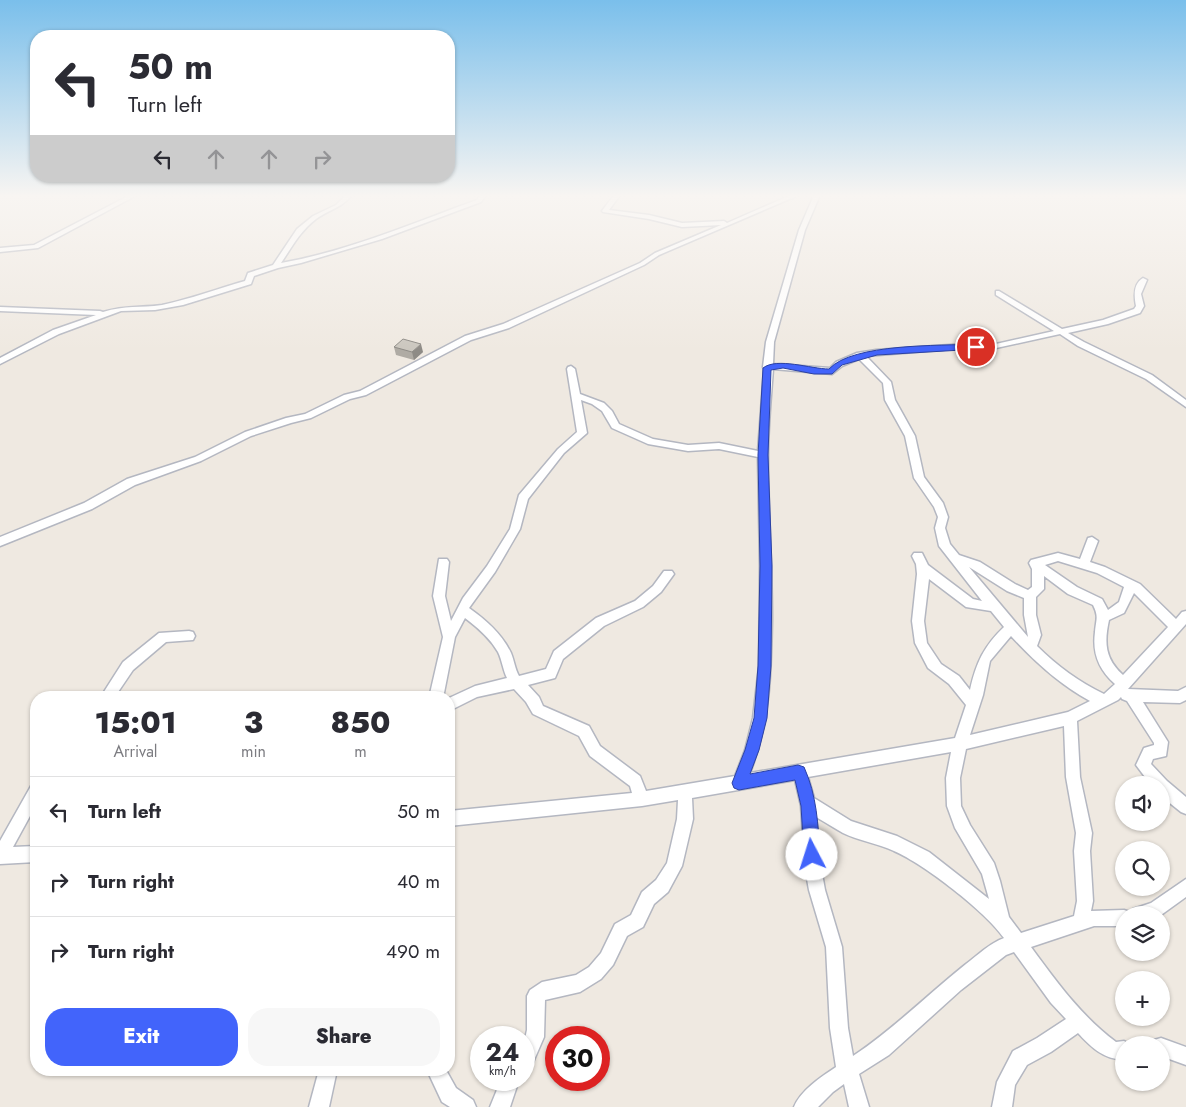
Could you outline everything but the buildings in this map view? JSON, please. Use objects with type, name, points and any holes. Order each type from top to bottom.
[{"type":"street","points":[[0,250],[37,247]]},
{"type":"street","points":[[276,266],[288,247]]},
{"type":"street","points":[[0,309],[97,314],[120,310],[155,308],[208,296],[248,282],[251,276],[276,266],[299,262],[350,247]]},
{"type":"street","points":[[0,542],[88,506],[114,490],[132,482],[198,459],[248,434],[289,420],[308,416],[347,397],[363,393],[468,338],[506,326],[642,264],[657,254],[675,247]]},
{"type":"street","points":[[739,783],[752,750],[760,718],[765,666],[766,566],[763,455],[767,368],[774,328],[797,247]]},
{"type":"street","points":[[767,368],[783,365],[814,372],[832,371],[839,364],[860,355],[895,350],[964,346],[987,348],[1104,322],[1137,311],[1140,306],[1137,294],[1143,280]]},
{"type":"street","points":[[999,293],[1060,332],[1149,377],[1186,404]]},
{"type":"street","points":[[0,360],[56,332],[120,310]]},
{"type":"street","points":[[860,355],[887,382],[890,400],[910,436],[919,478],[939,506],[942,517],[940,528],[945,546],[1030,646],[1079,689],[1109,698]]},
{"type":"street","points":[[437,691],[449,637],[462,610],[515,529],[523,498],[561,451],[582,433],[571,369]]},
{"type":"street","points":[[576,396],[596,400],[611,415],[614,426],[650,442],[688,448],[718,446],[763,455]]},
{"type":"street","points":[[1083,565],[1092,541]]},
{"type":"street","points":[[918,556],[923,562],[922,593],[917,610],[920,641],[935,667],[952,678],[973,704]]},
{"type":"street","points":[[1035,563],[1058,557],[1101,570],[1131,584],[1176,627]]},
{"type":"street","points":[[956,559],[971,561],[1020,592],[1030,595]]},
{"type":"street","points":[[443,562],[439,596],[449,637]]},
{"type":"street","points":[[1030,595],[1038,589],[1038,569],[1035,563]]},
{"type":"street","points":[[1035,563],[1063,585],[1085,598],[1098,602],[1104,616],[1100,631],[1102,652],[1108,669],[1127,689],[1161,742],[1161,751],[1149,753],[1143,765],[1153,776]]},
{"type":"street","points":[[923,568],[970,604],[995,607]]},
{"type":"street","points":[[455,703],[475,692],[550,674],[558,655],[600,622],[640,604],[657,589],[668,574]]},
{"type":"street","points":[[1104,616],[1112,615],[1127,602],[1131,584]]},
{"type":"street","points":[[1030,595],[1030,617],[1036,632],[1030,646]]},
{"type":"street","points":[[462,610],[472,616],[496,640],[505,654],[510,672],[515,681],[535,700],[538,710],[584,731],[595,751],[635,780],[642,799]]},
{"type":"street","points":[[455,818],[642,799],[685,792],[959,744],[1070,718],[1127,689],[1186,616]]},
{"type":"street","points":[[1002,921],[988,871],[963,829],[954,805],[953,778],[956,759],[960,750],[959,744],[973,704],[986,656],[1012,626]]},
{"type":"street","points":[[111,691],[128,666],[163,637],[189,636]]},
{"type":"street","points":[[1127,689],[1184,697]]},
{"type":"street","points":[[1070,718],[1073,777],[1084,833],[1082,851],[1085,901],[1081,922]]},
{"type":"street","points":[[798,772],[805,788],[808,803],[813,868],[834,947],[839,1028],[846,1070],[853,1080],[859,1107]]},
{"type":"street","points":[[535,1040],[537,1034],[536,996],[542,991],[559,990],[580,982],[595,973],[606,960],[621,930],[637,921],[648,898],[662,886],[670,873],[674,866],[685,819],[685,792]]},
{"type":"street","points":[[1170,793],[1186,807]]},
{"type":"street","points":[[0,856],[30,803]]},
{"type":"street","points":[[808,803],[847,826],[886,839],[923,858],[1002,921],[1057,997],[1092,1035],[1115,1051]]},
{"type":"street","points":[[0,856],[30,854]]},
{"type":"street","points":[[1160,906],[1186,887]]},
{"type":"street","points":[[804,1107],[826,1085],[882,1048],[955,984],[1001,948],[1019,944],[1094,918],[1115,918]]},
{"type":"street","points":[[1002,1107],[1006,1082],[1020,1058],[1044,1045],[1079,1021]]},
{"type":"street","points":[[1170,1050],[1186,1056]]},
{"type":"street","points":[[319,1107],[327,1076]]},
{"type":"street","points":[[439,1076],[449,1095],[466,1107]]},
{"type":"street","points":[[500,1107],[506,1091]]},
{"type":"route","points":[[812,855],[805,788],[798,772],[739,783],[752,750],[760,718],[765,666],[766,566],[763,455],[767,368],[783,365],[814,372],[832,371],[839,364],[860,355],[876,352],[964,346],[976,347]]}]
